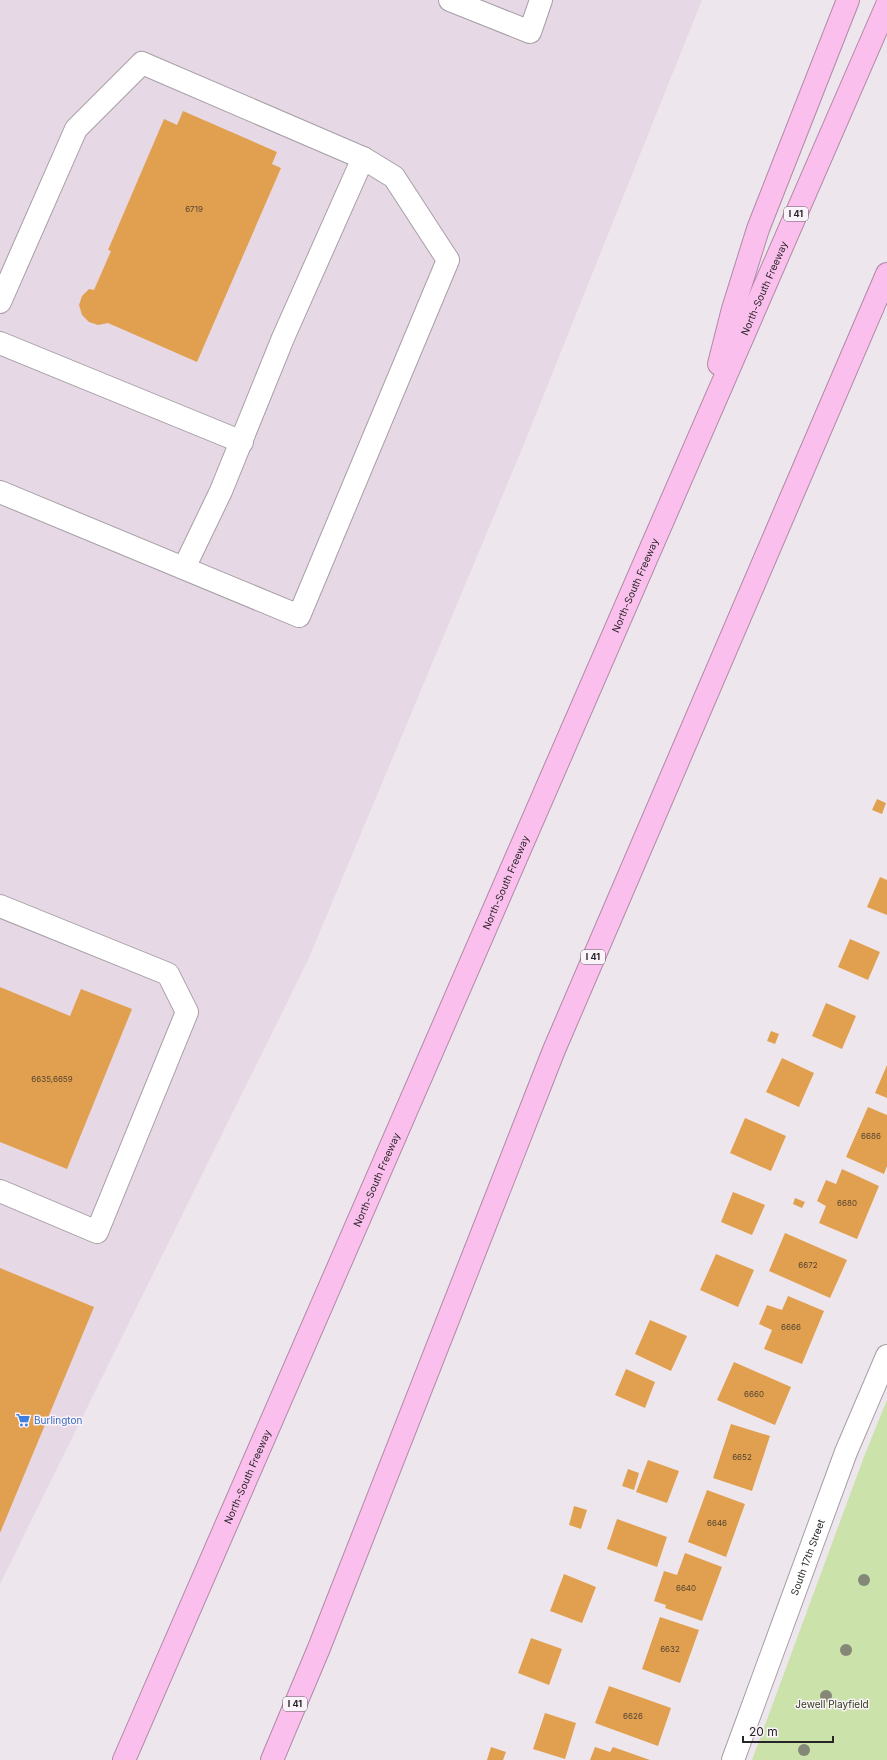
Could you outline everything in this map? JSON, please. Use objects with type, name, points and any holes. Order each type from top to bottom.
[{"type":"highway","points":[[705,423],[733,309],[758,229],[848,0]]},
{"type":"highway","name":"North-South Freeway","points":[[124,1760],[887,5]]},
{"type":"highway","name":"I 41","points":[[272,1760],[319,1648],[554,1050],[887,274]]},
{"type":"highway","points":[[286,1760],[319,1648]]},
{"type":"street","points":[[450,0],[530,32],[540,0]]},
{"type":"street","points":[[0,302],[76,129],[142,63],[363,158],[394,177],[448,260],[300,616],[0,492]]},
{"type":"street","points":[[184,568],[221,492],[283,338],[363,158]]},
{"type":"street","points":[[0,344],[242,442]]},
{"type":"street","points":[[0,906],[168,974],[187,1012],[97,1232],[0,1191]]},
{"type":"street","name":"South 17th Street","points":[[733,1760],[846,1452],[887,1356]]},
{"type":"shaded area","points":[[0,0],[702,0],[524,444],[308,960],[0,1584]]},
{"type":"green space","name":"Jewell Playfield","points":[[887,1400],[887,1760],[752,1760],[865,1454]]},
{"type":"building","points":[[183,111],[277,152],[272,164],[281,168],[197,362],[108,323],[98,325],[89,322],[82,315],[79,305],[82,296],[89,289],[94,290],[111,251],[108,250],[164,119],[177,125]]},
{"type":"building","points":[[877,799],[886,803],[882,814],[872,810]]},
{"type":"building","points":[[880,877],[887,880],[887,915],[867,907]]},
{"type":"building","points":[[850,939],[880,952],[868,980],[838,967]]},
{"type":"building","points":[[0,987],[70,1016],[81,989],[132,1009],[67,1169],[0,1142]]},
{"type":"building","points":[[826,1003],[856,1016],[842,1049],[812,1036]]},
{"type":"building","points":[[771,1031],[779,1034],[775,1044],[767,1041]]},
{"type":"building","points":[[782,1058],[814,1073],[799,1107],[766,1092]]},
{"type":"building","points":[[887,1065],[887,1098],[875,1093]]},
{"type":"building","points":[[868,1107],[887,1115],[887,1166],[884,1174],[846,1157]]},
{"type":"building","points":[[745,1118],[786,1136],[771,1171],[730,1153]]},
{"type":"building","points":[[842,1169],[879,1186],[857,1239],[819,1223],[826,1206],[817,1201],[826,1180],[836,1184]]},
{"type":"building","points":[[733,1192],[765,1205],[752,1235],[721,1222]]},
{"type":"building","points":[[795,1198],[805,1202],[802,1208],[793,1204]]},
{"type":"building","points":[[785,1233],[847,1260],[830,1298],[769,1271]]},
{"type":"building","points":[[716,1254],[754,1270],[738,1307],[700,1290]]},
{"type":"building","name":"Burlington","points":[[0,1268],[94,1307],[0,1533]]},
{"type":"building","points":[[788,1296],[824,1311],[802,1364],[764,1349],[772,1330],[759,1324],[767,1305],[782,1310]]},
{"type":"building","points":[[650,1320],[687,1336],[671,1371],[635,1354]]},
{"type":"building","points":[[734,1362],[791,1387],[775,1425],[717,1400]]},
{"type":"building","points":[[626,1369],[655,1382],[645,1408],[615,1395]]},
{"type":"building","points":[[731,1424],[770,1436],[752,1491],[713,1478]]},
{"type":"building","points":[[648,1460],[679,1471],[667,1503],[636,1492]]},
{"type":"building","points":[[628,1469],[639,1473],[634,1490],[622,1486]]},
{"type":"building","points":[[707,1490],[745,1504],[726,1557],[688,1542]]},
{"type":"building","points":[[574,1506],[587,1510],[581,1529],[569,1525]]},
{"type":"building","points":[[617,1519],[667,1537],[657,1567],[607,1549]]},
{"type":"building","points":[[685,1553],[722,1567],[702,1621],[665,1608],[666,1605],[654,1601],[664,1571],[677,1575]]},
{"type":"building","points":[[564,1574],[596,1587],[582,1623],[550,1611]]},
{"type":"building","points":[[660,1617],[699,1630],[680,1683],[642,1669]]},
{"type":"building","points":[[531,1638],[562,1649],[549,1685],[518,1673]]},
{"type":"building","points":[[609,1686],[671,1708],[658,1746],[595,1723]]},
{"type":"building","points":[[545,1713],[576,1723],[565,1759],[533,1749]]},
{"type":"building","points":[[491,1747],[506,1752],[503,1760],[487,1760]]},
{"type":"building","points":[[595,1747],[610,1752],[613,1747],[650,1760],[590,1760]]},
{"type":"place","name":"Burlington","points":[[23,1420]]}]
